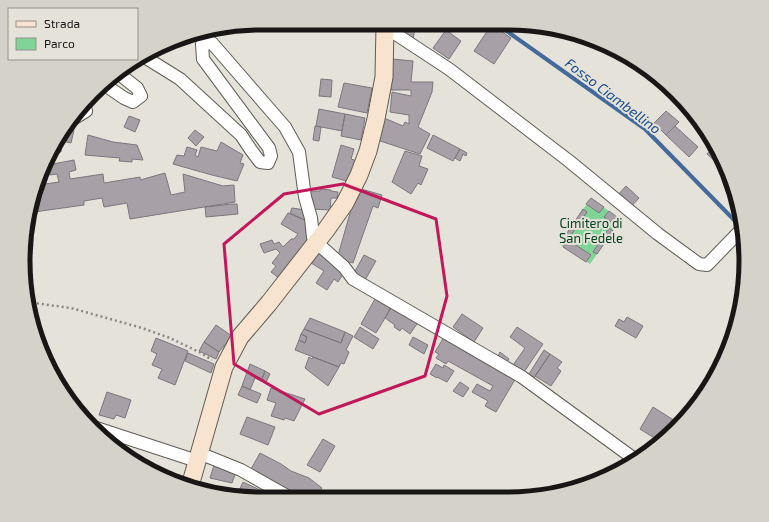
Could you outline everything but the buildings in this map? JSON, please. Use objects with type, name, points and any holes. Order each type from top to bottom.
[{"type":"main road","points":[[191,481],[224,367],[240,337],[269,303],[345,203],[360,175],[376,119],[384,77],[385,30]]},
{"type":"street","points":[[391,30],[455,74],[569,161],[658,234],[699,264],[708,265],[737,234]]},
{"type":"street","points":[[148,59],[180,79],[241,135],[250,150],[260,162],[268,163],[271,156],[269,148],[203,59],[202,44],[212,43],[285,127],[299,152],[305,197],[311,218],[313,237],[316,242],[344,267],[353,279],[522,377],[631,456]]},
{"type":"street","points":[[109,87],[133,102],[141,96],[137,88],[122,76]]},
{"type":"street","points":[[104,430],[241,470],[280,492]]},
{"type":"path","points":[[34,303],[71,308],[142,328],[170,338],[201,353],[224,367]]},
{"type":"highlighted area","points":[[343,184],[436,219],[447,296],[425,376],[319,414],[234,364],[224,244],[284,194]]},
{"type":"green space","name":"Cimitero di San Fedele","points":[[591,198],[621,220],[590,264],[559,244]]},
{"type":"waterway","name":"Fosso Ciambellino","points":[[505,30],[645,129],[736,222]]}]
